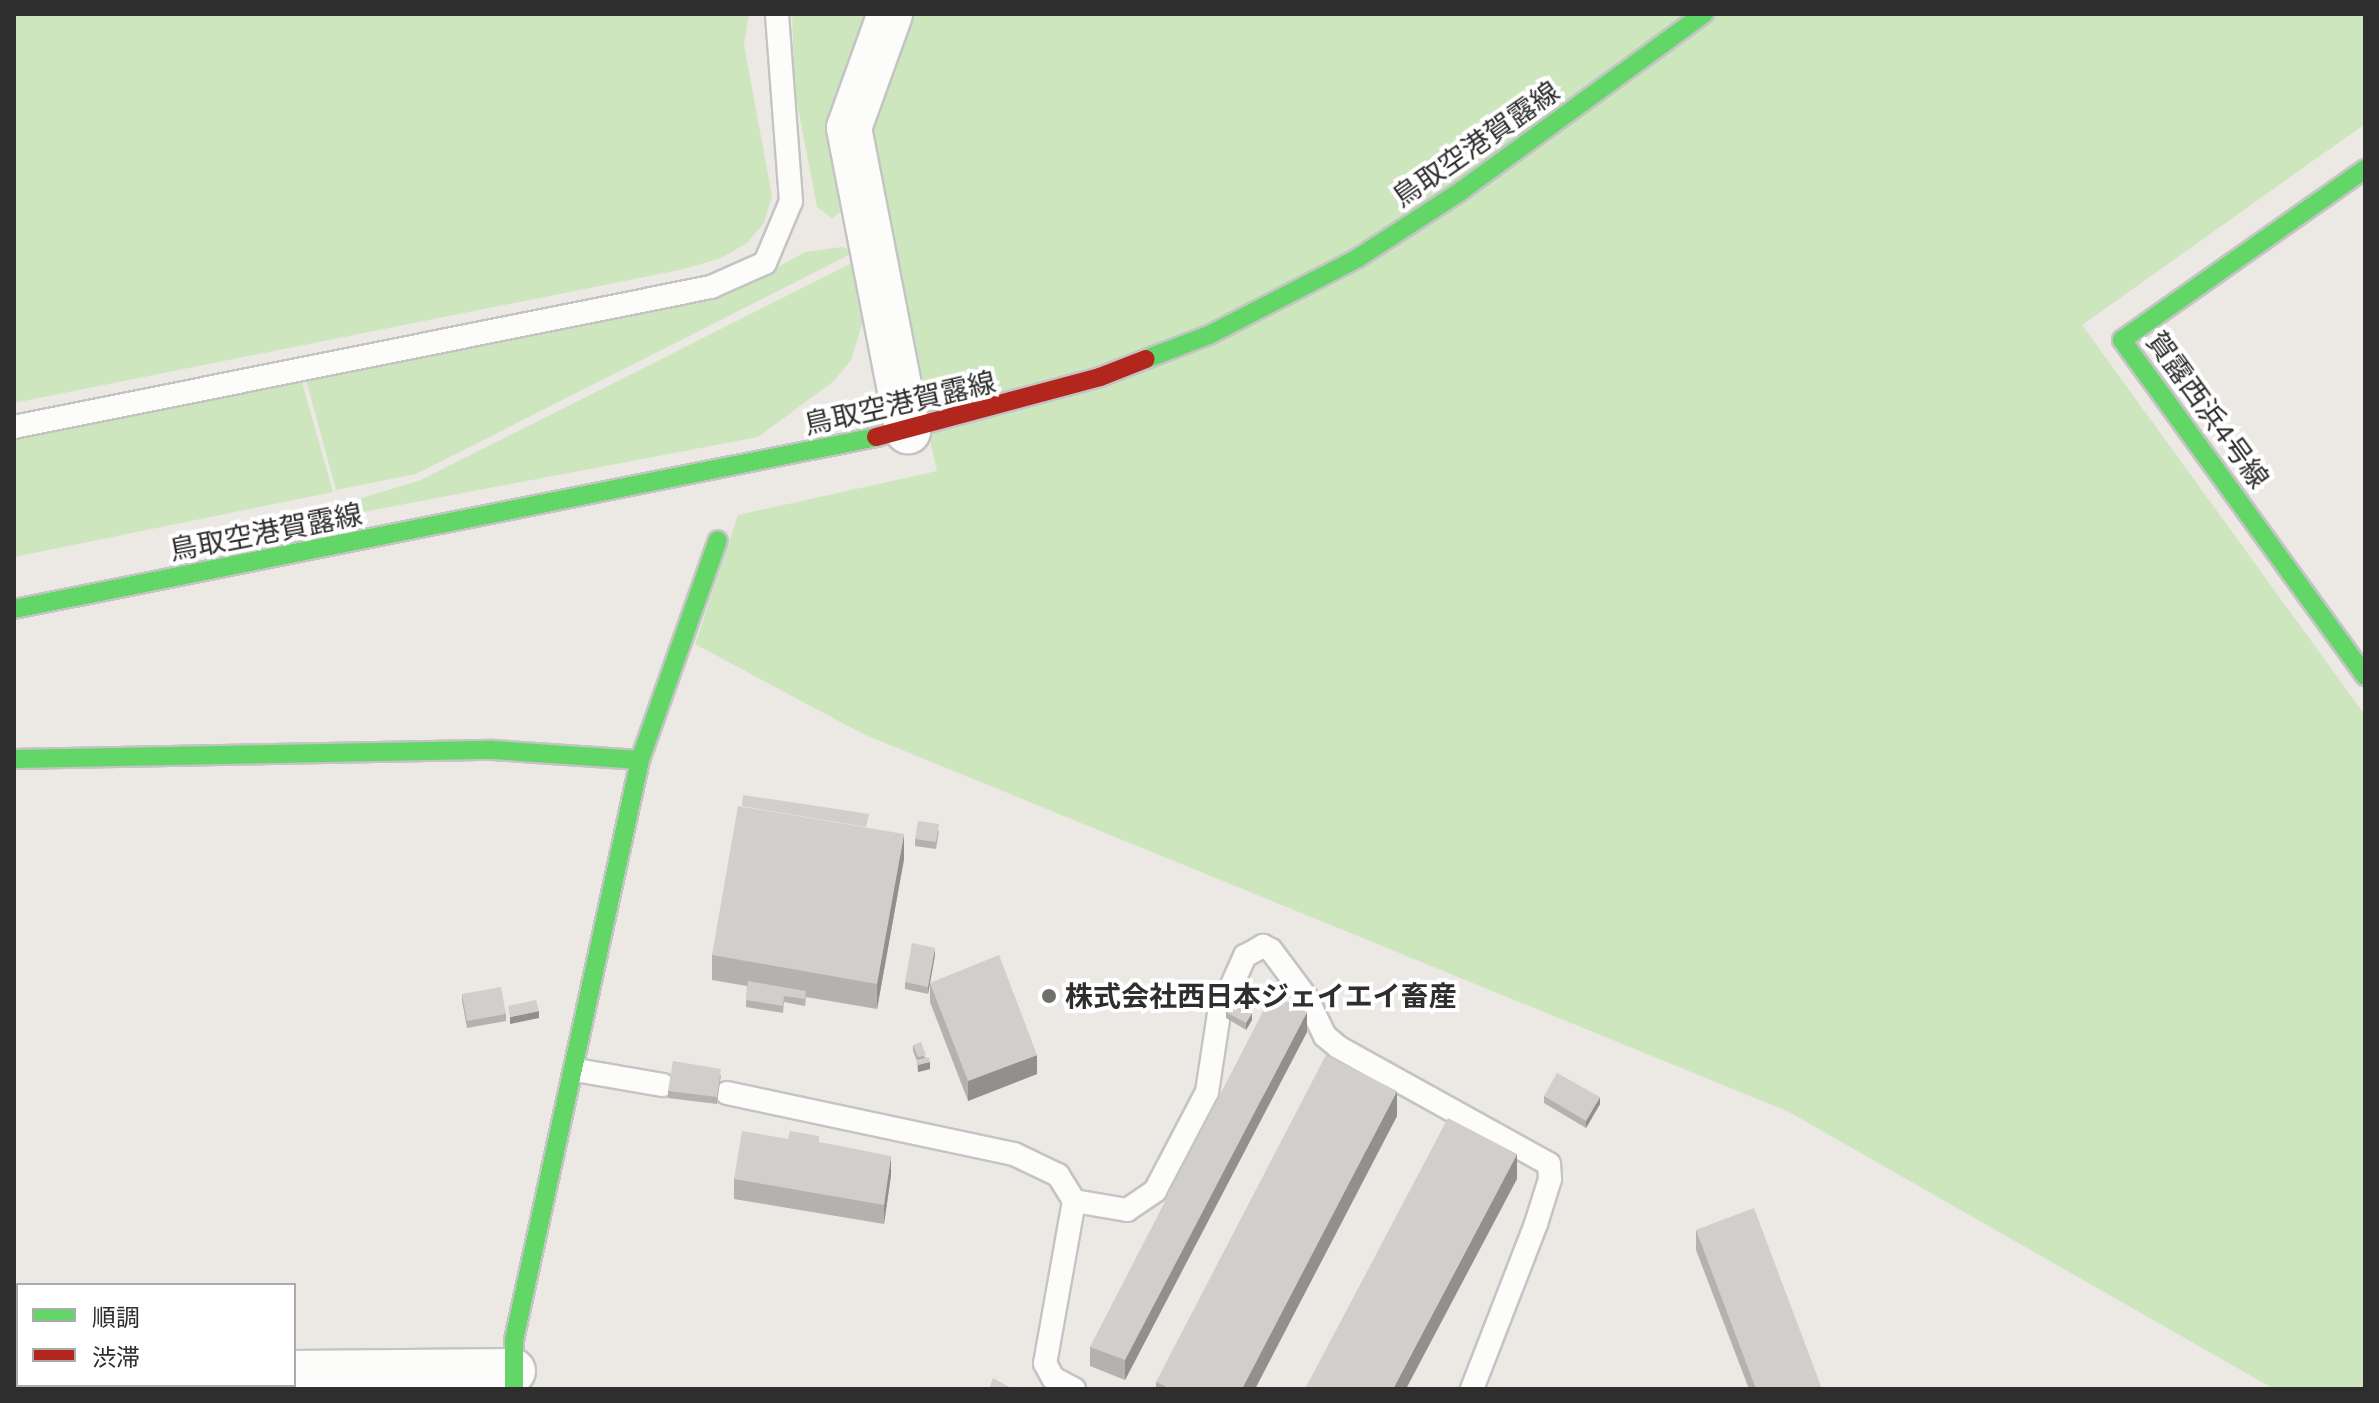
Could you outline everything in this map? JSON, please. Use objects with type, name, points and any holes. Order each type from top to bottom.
[{"type":"street","points":[[890,14],[849,128],[908,431]]},
{"type":"street","name":"鳥取空港賀露線","points":[[14,609],[908,431],[1005,408],[1140,363],[1311,284],[1448,200],[1704,14]]},
{"type":"street","name":"賀露西浜4号線","points":[[2362,178],[2122,340],[2365,676]]},
{"type":"street","points":[[296,1373],[513,1380],[514,1340],[576,1070],[640,760],[718,540]]},
{"type":"street","points":[[14,759],[493,750],[640,760]]},
{"type":"lane","points":[[14,427],[711,287],[765,263],[791,201],[777,14]]},
{"type":"lane","points":[[1074,1201],[1127,1210],[1155,1191],[1207,1092],[1219,1014],[1245,956],[1263,946],[1271,950],[1306,997],[1325,1036],[1338,1047],[1549,1164],[1550,1179],[1536,1224],[1472,1389]]},
{"type":"lane","points":[[576,1070],[663,1085]]},
{"type":"lane","points":[[727,1093],[1014,1154],[1058,1175],[1074,1201],[1045,1346],[1053,1378],[1074,1389]]},
{"type":"green space","points":[[14,14],[749,14],[744,45],[772,196],[764,223],[747,243],[721,258],[684,269],[14,403]]},
{"type":"green space","points":[[792,14],[876,14],[846,199],[842,211],[832,218],[817,207],[795,92]]},
{"type":"green space","points":[[911,14],[2365,14],[2365,124],[2082,325],[2365,715],[2365,1389],[2274,1389],[1789,1112],[863,734],[695,644],[738,515],[937,471],[862,137]]},
{"type":"green space","points":[[842,247],[855,252],[416,474],[336,490],[305,376],[756,279],[805,252]]},
{"type":"green space","points":[[858,260],[863,321],[851,360],[834,381],[758,437],[347,515],[345,503],[421,480]]},
{"type":"green space","points":[[300,375],[333,492],[14,557],[14,440]]},
{"type":"building","points":[[743,795],[869,814],[866,827],[742,806]]},
{"type":"building","points":[[738,806],[904,834],[877,984],[712,955]]},
{"type":"building","points":[[918,821],[939,824],[936,842],[915,839]]},
{"type":"building","points":[[912,943],[935,948],[928,987],[905,982]]},
{"type":"building","points":[[999,955],[1037,1055],[968,1081],[930,983]]},
{"type":"building","points":[[748,981],[806,991],[805,999],[784,996],[783,1006],[746,1000]]},
{"type":"building","points":[[501,987],[506,1014],[467,1021],[462,994]]},
{"type":"building","points":[[1238,989],[1249,995],[1242,1008],[1252,1013],[1246,1023],[1226,1012]]},
{"type":"building","points":[[1272,994],[1307,1012],[1125,1360],[1090,1347]]},
{"type":"building","points":[[536,1000],[539,1011],[510,1017],[508,1006]]},
{"type":"building","points":[[921,1042],[926,1055],[918,1057],[913,1045]]},
{"type":"building","points":[[1326,1055],[1397,1091],[1242,1389],[1164,1389],[1165,1386],[1156,1382]]},
{"type":"building","points":[[929,1057],[930,1062],[918,1065],[917,1060]]},
{"type":"building","points":[[673,1061],[721,1069],[717,1097],[668,1091]]},
{"type":"building","points":[[1557,1073],[1600,1097],[1586,1121],[1544,1096]]},
{"type":"building","points":[[1448,1118],[1517,1154],[1393,1389],[1305,1389]]},
{"type":"building","points":[[742,1131],[788,1139],[790,1131],[819,1136],[819,1142],[891,1156],[884,1205],[734,1179]]},
{"type":"building","points":[[1754,1208],[1822,1389],[1756,1389],[1696,1230]]},
{"type":"building","points":[[993,1378],[1013,1389],[989,1389]]},
{"type":"traffic: fast","points":[[1146,359],[1209,335],[1358,258],[1461,191],[1704,14]]},
{"type":"traffic: fast","points":[[2365,169],[2122,340],[2365,676]]},
{"type":"traffic: fast","points":[[14,609],[876,437]]},
{"type":"traffic: fast","points":[[514,1389],[514,1340],[640,760],[718,540]]},
{"type":"traffic: fast","points":[[14,759],[493,750],[640,760]]},
{"type":"traffic: jam","points":[[876,437],[1100,377],[1146,359]]},
{"type":"place","name":"株式会社西日本ジェイエイ畜産","points":[[1049,996]]}]
